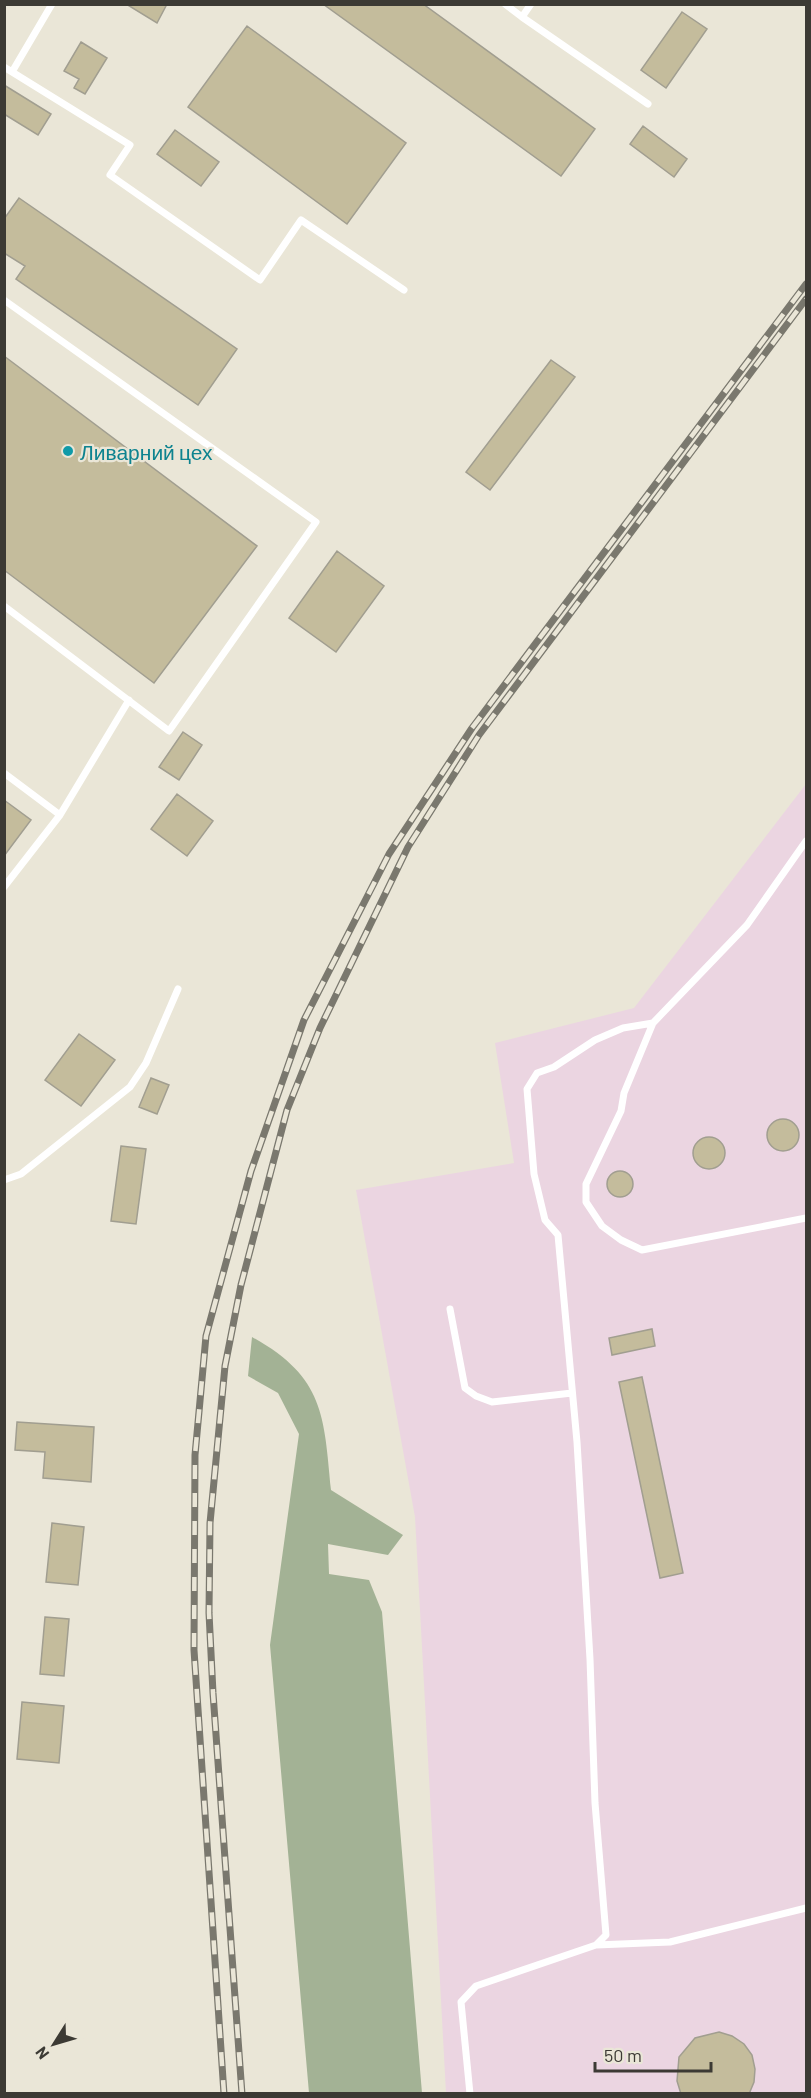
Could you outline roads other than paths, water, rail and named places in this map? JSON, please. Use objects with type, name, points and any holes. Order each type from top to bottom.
[{"type":"lane","points":[[12,72],[52,4]]},
{"type":"lane","points":[[505,4],[648,104]]},
{"type":"lane","points":[[522,17],[531,4]]},
{"type":"lane","points":[[4,67],[130,145],[110,175],[260,280],[301,220],[404,290]]},
{"type":"lane","points":[[4,300],[316,522],[169,731],[4,606]]},
{"type":"lane","points":[[4,887],[60,815],[129,700]]},
{"type":"lane","points":[[4,773],[60,815]]},
{"type":"lane","points":[[807,841],[747,925],[653,1023],[624,1093],[621,1111],[586,1184],[586,1202],[602,1226],[642,1250],[807,1218]]},
{"type":"lane","points":[[4,1180],[21,1174],[130,1087],[146,1063],[178,989]]},
{"type":"lane","points":[[596,1945],[606,1935],[595,1803],[578,1442],[558,1235],[545,1220],[534,1174],[528,1089],[537,1073],[554,1067],[595,1040],[623,1028],[653,1023]]},
{"type":"lane","points":[[450,1309],[465,1388],[476,1396],[492,1402],[572,1393]]},
{"type":"lane","points":[[470,2094],[461,2002],[476,1986],[596,1945],[670,1942],[807,1908]]},
{"type":"railway","points":[[224,2094],[194,1650],[195,1455],[206,1336],[251,1171],[304,1020],[389,854],[472,728],[806,284]]},
{"type":"railway","points":[[242,2094],[213,1693],[209,1613],[210,1523],[225,1366],[241,1285],[287,1110],[320,1028],[408,847],[479,735],[806,299]]},
{"type":"place","name":"Ливарний цех","points":[[68,451]]}]
